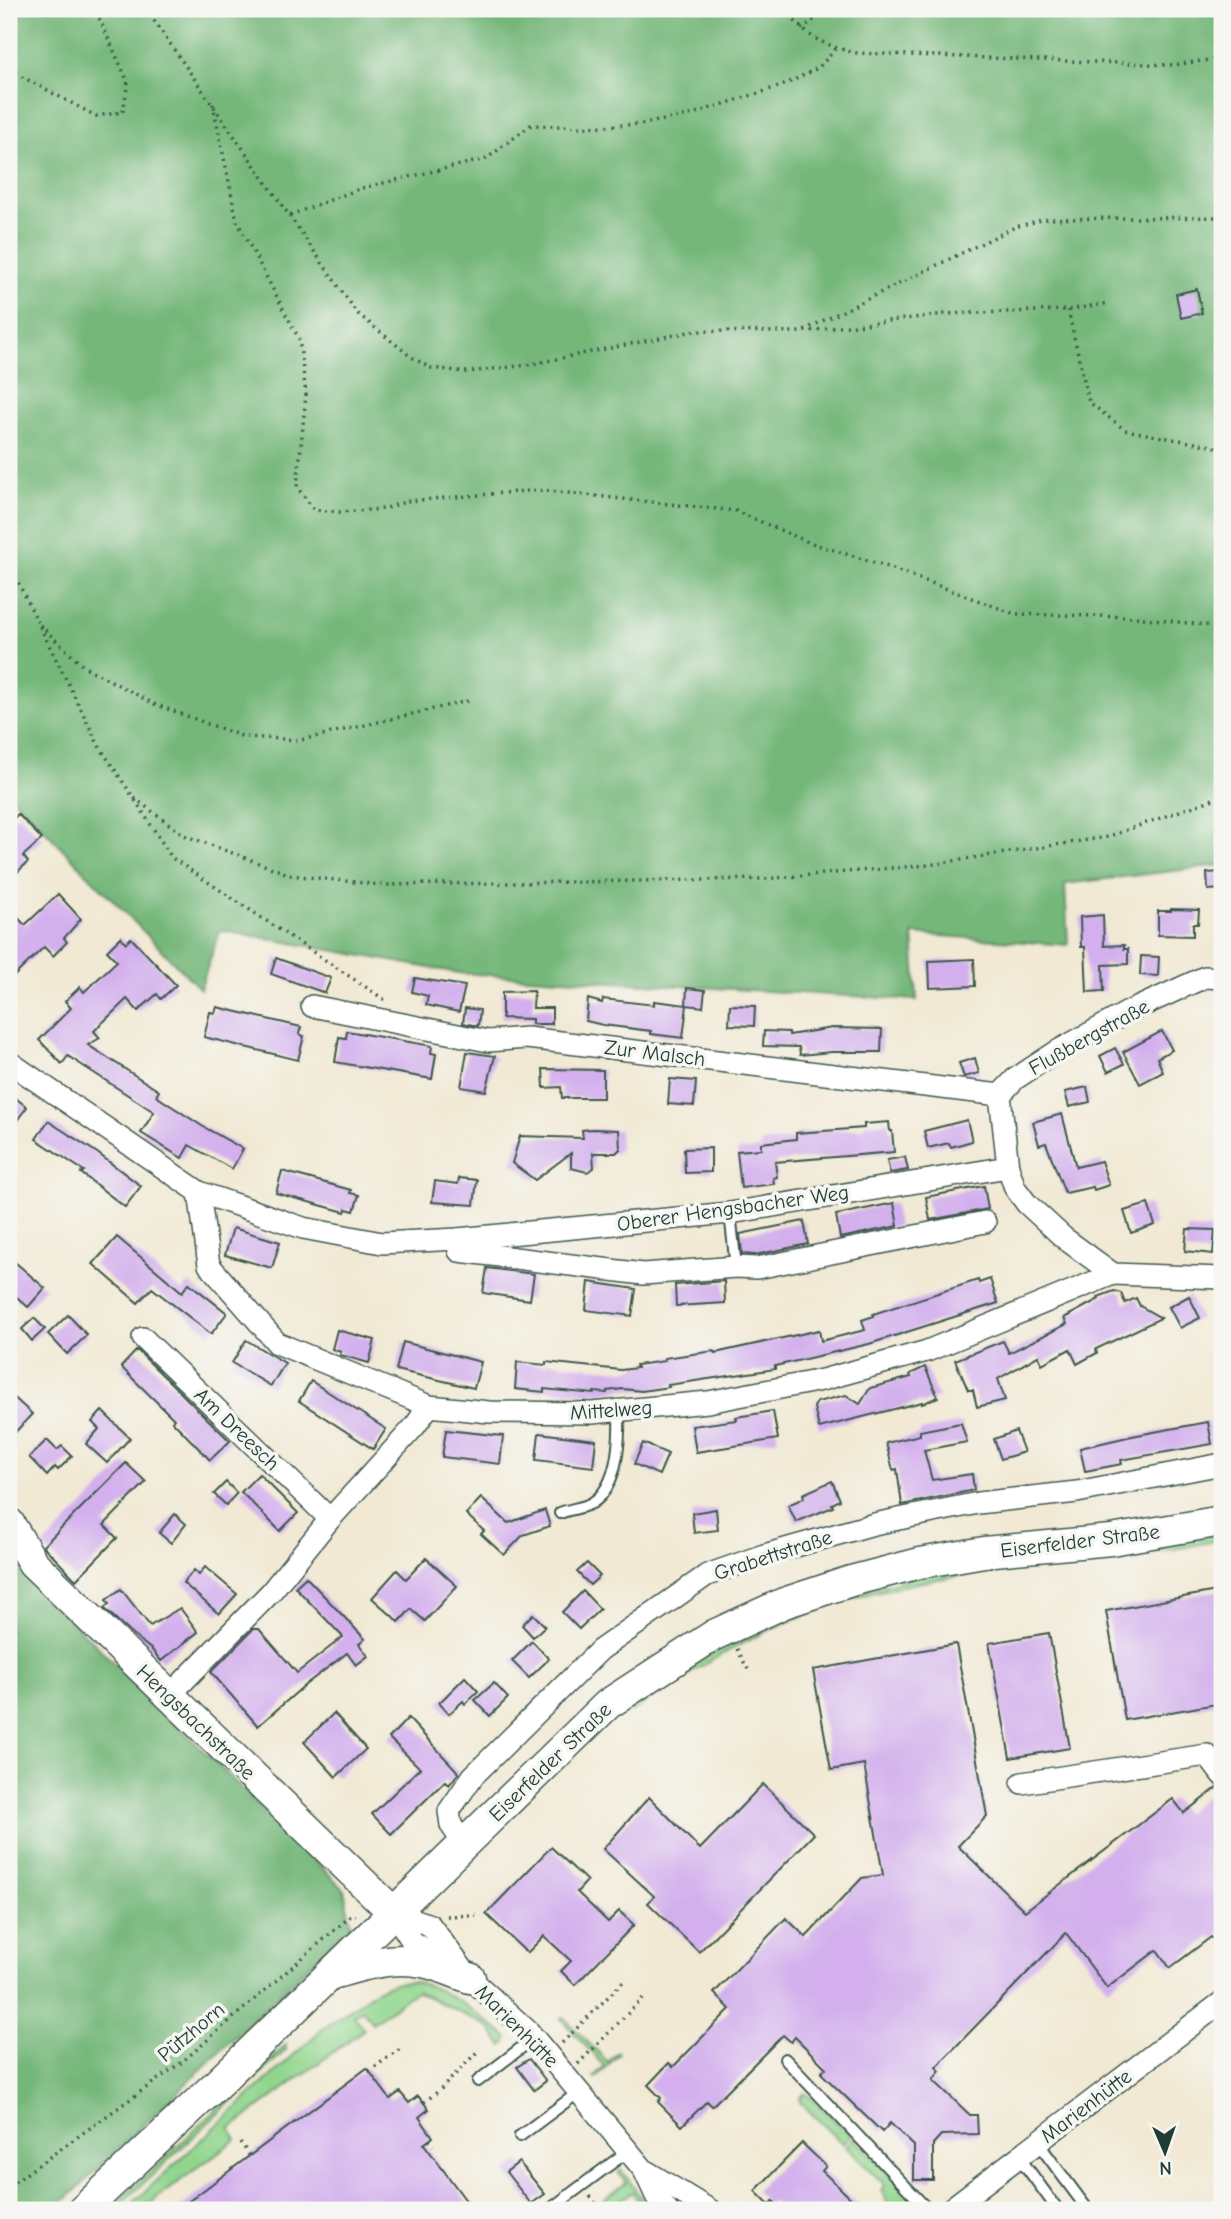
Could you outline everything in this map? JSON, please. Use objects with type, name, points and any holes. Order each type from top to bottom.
[{"type":"main road","name":"Eiserfelder Straße","points":[[83,2210],[608,1704],[713,1635],[784,1603],[851,1581],[920,1563],[984,1552],[1111,1540],[1222,1521]]},
{"type":"main road","name":"Hengsbachstraße","points":[[9,1523],[33,1563],[393,1912]]},
{"type":"main road","points":[[328,1975],[365,1964],[401,1959],[426,1962],[470,1979]]},
{"type":"street","name":"Flußbergstraße","points":[[1000,1095],[1015,1079],[1056,1052],[1128,1012],[1205,977],[1222,978]]},
{"type":"street","name":"Zur Malsch","points":[[312,1006],[488,1041],[527,1038],[1000,1095]]},
{"type":"street","name":"Oberer Hengsbacher Weg","points":[[9,1062],[199,1192],[303,1228],[382,1243],[457,1239],[730,1213],[1007,1167]]},
{"type":"street","points":[[1000,1095],[1007,1167],[1015,1188],[1027,1205],[1065,1238],[1113,1274],[1222,1278]]},
{"type":"street","name":"Mittelweg","points":[[199,1192],[209,1265],[277,1343],[429,1406],[489,1412],[619,1411],[708,1402],[822,1380],[927,1351],[1113,1274]]},
{"type":"street","points":[[457,1239],[459,1251],[643,1274],[736,1266],[757,1268],[985,1222]]},
{"type":"street","name":"Am Dreesch","points":[[143,1338],[330,1519]]},
{"type":"street","points":[[169,1696],[270,1593],[330,1519],[415,1426],[429,1406]]},
{"type":"street","name":"Grabettstraße","points":[[464,1844],[451,1825],[449,1811],[473,1776],[600,1650],[707,1575],[764,1555],[874,1524],[978,1503],[1077,1492],[1222,1464]]},
{"type":"street","points":[[1023,1783],[1207,1755],[1222,1775]]},
{"type":"street","name":"Marienhütte","points":[[393,1912],[412,1941],[470,1979],[534,2038],[644,2170],[657,2198],[667,2210]]},
{"type":"street","name":"Marienhütte","points":[[949,2210],[1222,2002]]},
{"type":"street","name":"Marienhütte","points":[[644,2170],[710,2210]]},
{"type":"lane","points":[[730,1213],[736,1266]]},
{"type":"lane","points":[[560,1513],[592,1502],[607,1486],[615,1464],[620,1427],[619,1411]]},
{"type":"lane","points":[[478,2081],[534,2038]]},
{"type":"lane","points":[[785,2059],[928,2210]]},
{"type":"lane","points":[[520,2136],[579,2092]]},
{"type":"lane","points":[[1038,2143],[1088,2210]]},
{"type":"lane","points":[[549,2210],[628,2151]]},
{"type":"lane","points":[[1018,2157],[1058,2210]]},
{"type":"path","points":[[9,70],[96,116],[123,112],[128,82],[95,9]]},
{"type":"path","points":[[146,9],[357,313],[410,356],[430,368],[468,372],[527,365],[694,331],[799,332],[945,314],[1068,310],[1109,303]]},
{"type":"path","points":[[787,9],[801,29],[836,49],[857,53],[1174,65],[1222,58]]},
{"type":"path","points":[[801,29],[829,9]]},
{"type":"path","points":[[290,215],[362,188],[486,159],[531,125],[585,127],[642,124],[686,116],[784,85],[818,68],[836,49]]},
{"type":"path","points":[[214,104],[237,221],[299,339],[306,394],[297,487],[314,510],[340,512],[384,509],[408,500],[539,490],[736,511],[808,542],[886,566],[1015,614],[1135,617],[1222,627]]},
{"type":"path","points":[[799,332],[1025,224],[1045,219],[1222,217]]},
{"type":"path","points":[[1068,310],[1089,402],[1125,430],[1222,448]]},
{"type":"path","points":[[9,564],[99,746],[172,858],[393,1006],[408,1024]]},
{"type":"path","points":[[39,624],[83,666],[154,704],[244,737],[301,740],[472,700]]},
{"type":"path","points":[[133,797],[184,835],[291,874],[382,884],[764,879],[928,865],[1107,837],[1222,796]]},
{"type":"path","points":[[737,1649],[750,1673]]},
{"type":"path","name":"Pützhorn","points":[[9,2186],[182,2062],[352,1915],[393,1912]]},
{"type":"path","points":[[453,1916],[476,1915]]},
{"type":"path","points":[[563,2043],[625,1980]]},
{"type":"path","points":[[580,2062],[643,1998]]},
{"type":"path","points":[[369,2071],[400,2049]]},
{"type":"path","points":[[424,2102],[440,2090],[479,2050]]},
{"type":"path","points":[[429,2140],[433,2146]]},
{"type":"path","points":[[240,2142],[250,2155]]},
{"type":"path","points":[[519,2207],[530,2204],[535,2210]]},
{"type":"green space","points":[[9,9],[1222,9],[1222,865],[1065,884],[1068,945],[913,934],[917,1000],[458,973],[220,930],[200,989],[9,794]]},
{"type":"green space","points":[[1222,1533],[1222,1539],[1165,1551],[968,1574],[856,1597],[766,1631],[697,1669],[632,1712],[630,1709],[700,1661],[737,1640],[815,1605],[917,1576]]},
{"type":"green space","points":[[9,1544],[38,1588],[344,1889],[351,1925],[55,2210],[9,2210]]},
{"type":"green space","points":[[412,1981],[437,1989],[475,2012],[508,2038],[503,2046],[488,2026],[416,1991],[372,2023],[362,2009],[354,2016],[364,2029],[230,2129],[236,2139],[141,2210],[125,2210],[320,2031],[378,1989],[398,1982]]},
{"type":"green space","points":[[563,2017],[608,2062],[618,2052],[595,2078],[604,2066],[561,2019]]},
{"type":"green space","points":[[286,2045],[286,2050],[115,2210],[109,2210]]},
{"type":"green space","points":[[805,2093],[851,2135],[843,2144],[800,2102],[800,2097]]},
{"type":"green space","points":[[854,2138],[924,2210],[891,2210],[881,2190],[885,2185],[846,2147]]},
{"type":"green space","points":[[621,2170],[643,2200],[640,2202],[632,2192],[604,2210],[599,2204],[626,2183],[618,2172]]},
{"type":"building","points":[[1197,289],[1202,313],[1181,318],[1176,294]]},
{"type":"building","points":[[18,814],[42,839],[23,856],[28,862],[9,880],[9,823]]},
{"type":"building","points":[[1222,872],[1222,889],[1208,890],[1207,873]]},
{"type":"building","points":[[58,894],[81,919],[64,938],[67,942],[53,956],[44,947],[9,981],[9,924],[16,916],[25,925]]},
{"type":"building","points":[[1199,910],[1198,924],[1193,924],[1193,936],[1158,935],[1158,911]]},
{"type":"building","points":[[1103,915],[1104,946],[1124,945],[1124,949],[1128,949],[1128,964],[1103,965],[1104,991],[1087,992],[1085,947],[1081,947],[1080,917]]},
{"type":"building","points":[[121,937],[126,943],[131,938],[176,985],[161,999],[157,994],[138,1011],[127,999],[94,1031],[100,1038],[88,1045],[159,1091],[156,1096],[243,1149],[232,1169],[189,1145],[182,1158],[141,1133],[154,1112],[68,1056],[62,1064],[39,1040],[71,1008],[65,1001],[80,987],[84,992],[117,961],[107,951]]},
{"type":"building","points":[[1141,956],[1159,957],[1158,976],[1140,975]]},
{"type":"building","points":[[276,958],[331,978],[325,993],[271,974]]},
{"type":"building","points":[[974,959],[975,986],[930,988],[929,961]]},
{"type":"building","points":[[415,978],[465,986],[459,1012],[426,1005],[428,996],[412,992]]},
{"type":"building","points":[[687,988],[705,990],[703,1007],[687,1005],[683,1038],[586,1021],[588,999],[602,1003],[603,999],[654,1005],[654,1001],[686,1005]]},
{"type":"building","points":[[534,991],[533,1008],[552,1008],[552,1024],[532,1024],[532,1019],[502,1018],[502,992]]},
{"type":"building","points":[[730,1005],[755,1006],[754,1026],[729,1025]]},
{"type":"building","points":[[217,1007],[301,1027],[299,1034],[304,1036],[298,1060],[204,1037],[210,1012],[215,1013]]},
{"type":"building","points":[[465,1008],[480,1010],[478,1026],[463,1023]]},
{"type":"building","points":[[832,1028],[882,1029],[881,1052],[800,1055],[799,1047],[763,1046],[764,1031],[789,1032],[789,1035]]},
{"type":"building","points":[[347,1031],[432,1046],[431,1053],[436,1054],[432,1079],[335,1062],[339,1037],[346,1038]]},
{"type":"building","points":[[1162,1031],[1172,1050],[1157,1058],[1163,1072],[1140,1084],[1123,1052]]},
{"type":"building","points":[[1115,1048],[1124,1064],[1108,1072],[1100,1056]]},
{"type":"building","points":[[467,1052],[495,1056],[486,1091],[461,1087]]},
{"type":"building","points":[[975,1058],[979,1073],[964,1077],[959,1063]]},
{"type":"building","points":[[543,1069],[603,1070],[603,1098],[562,1098],[561,1087],[544,1088]]},
{"type":"building","points":[[670,1079],[696,1081],[694,1106],[668,1104]]},
{"type":"building","points":[[1087,1087],[1090,1102],[1069,1107],[1065,1092]]},
{"type":"building","points":[[9,1093],[27,1107],[9,1131]]},
{"type":"building","points":[[1062,1114],[1076,1167],[1101,1161],[1109,1185],[1094,1190],[1093,1187],[1065,1193],[1046,1143],[1039,1145],[1033,1122]]},
{"type":"building","points":[[967,1120],[972,1141],[951,1147],[949,1143],[928,1148],[924,1131]]},
{"type":"building","points":[[48,1121],[141,1186],[125,1207],[81,1173],[84,1171],[36,1139]]},
{"type":"building","points":[[889,1122],[894,1152],[775,1162],[777,1177],[773,1178],[774,1184],[741,1188],[737,1151],[761,1149],[761,1143],[796,1139],[796,1133],[864,1128],[864,1124]]},
{"type":"building","points":[[582,1130],[619,1130],[620,1149],[616,1153],[593,1153],[594,1168],[587,1172],[571,1168],[571,1153],[535,1180],[512,1163],[520,1136],[583,1138]]},
{"type":"building","points":[[711,1148],[711,1172],[685,1173],[684,1149]]},
{"type":"building","points":[[905,1157],[908,1170],[890,1173],[887,1160]]},
{"type":"building","points":[[282,1171],[351,1190],[350,1193],[359,1195],[354,1211],[346,1209],[345,1212],[276,1193]]},
{"type":"building","points":[[459,1178],[477,1180],[474,1205],[432,1202],[435,1181],[458,1184]]},
{"type":"building","points":[[984,1186],[988,1209],[930,1220],[926,1197]]},
{"type":"building","points":[[894,1203],[898,1226],[840,1238],[836,1215]]},
{"type":"building","points":[[1148,1204],[1155,1225],[1131,1233],[1124,1211]]},
{"type":"building","points":[[804,1221],[808,1244],[755,1255],[742,1254],[740,1234]]},
{"type":"building","points":[[233,1228],[280,1242],[272,1268],[225,1255]]},
{"type":"building","points":[[1187,1229],[1215,1230],[1213,1254],[1185,1251]]},
{"type":"building","points":[[117,1237],[182,1292],[189,1283],[227,1313],[211,1334],[152,1288],[138,1303],[93,1264]]},
{"type":"building","points":[[9,1257],[45,1288],[28,1307],[9,1290]]},
{"type":"building","points":[[487,1268],[534,1274],[530,1300],[483,1293]]},
{"type":"building","points":[[990,1279],[998,1303],[869,1344],[775,1366],[775,1369],[642,1391],[623,1389],[594,1394],[515,1389],[517,1362],[546,1365],[546,1362],[621,1370],[665,1361],[664,1358],[715,1353],[819,1330],[821,1341],[865,1330],[862,1320],[874,1316],[873,1314],[978,1280],[979,1283]]},
{"type":"building","points":[[724,1281],[725,1303],[676,1306],[675,1285]]},
{"type":"building","points":[[589,1282],[636,1289],[632,1316],[586,1310]]},
{"type":"building","points":[[1114,1291],[1121,1293],[1125,1303],[1136,1298],[1140,1306],[1161,1318],[1096,1349],[1097,1353],[1077,1364],[1070,1349],[1042,1364],[1038,1356],[998,1379],[1005,1400],[977,1407],[973,1390],[968,1390],[955,1360],[1003,1341],[1009,1353],[1067,1324],[1064,1318],[1099,1299],[1098,1297]]},
{"type":"building","points":[[1189,1296],[1200,1318],[1180,1328],[1169,1307]]},
{"type":"building","points":[[68,1315],[87,1335],[67,1354],[48,1334]]},
{"type":"building","points":[[34,1318],[45,1329],[32,1341],[22,1329]]},
{"type":"building","points":[[337,1330],[375,1340],[369,1363],[340,1355],[341,1352],[332,1349]]},
{"type":"building","points":[[246,1340],[285,1363],[271,1386],[232,1363]]},
{"type":"building","points":[[403,1342],[481,1362],[474,1388],[396,1370]]},
{"type":"building","points":[[137,1350],[230,1441],[210,1460],[172,1421],[174,1419],[121,1367]]},
{"type":"building","points":[[925,1367],[938,1397],[922,1404],[819,1428],[814,1407],[817,1402],[846,1395],[860,1404],[870,1388],[911,1377],[910,1374]]},
{"type":"building","points":[[311,1381],[386,1429],[373,1449],[299,1401]]},
{"type":"building","points":[[9,1393],[32,1414],[9,1439]]},
{"type":"building","points":[[102,1411],[130,1438],[107,1463],[86,1444],[99,1429],[92,1422]]},
{"type":"building","points":[[773,1411],[778,1439],[696,1452],[692,1426],[737,1420],[736,1417]]},
{"type":"building","points":[[1208,1422],[1212,1444],[1121,1460],[1122,1464],[1085,1471],[1080,1448]]},
{"type":"building","points":[[961,1423],[967,1442],[924,1450],[932,1480],[972,1474],[974,1490],[902,1505],[897,1469],[893,1470],[886,1443],[920,1435],[920,1431]]},
{"type":"building","points":[[446,1430],[503,1436],[500,1464],[442,1457]]},
{"type":"building","points":[[1016,1431],[1024,1452],[1001,1459],[994,1439]]},
{"type":"building","points":[[539,1433],[596,1440],[593,1467],[536,1460]]},
{"type":"building","points":[[47,1440],[57,1450],[62,1446],[72,1456],[58,1470],[55,1467],[47,1476],[29,1457]]},
{"type":"building","points":[[643,1443],[668,1454],[659,1475],[634,1464]]},
{"type":"building","points":[[126,1463],[146,1482],[104,1525],[117,1538],[76,1580],[43,1546]]},
{"type":"building","points":[[259,1474],[298,1513],[280,1531],[241,1492]]},
{"type":"building","points":[[832,1481],[840,1500],[832,1504],[833,1507],[796,1522],[788,1505],[804,1498],[803,1494]]},
{"type":"building","points":[[226,1482],[237,1493],[226,1505],[214,1494]]},
{"type":"building","points":[[481,1498],[508,1523],[545,1510],[550,1526],[523,1535],[504,1555],[481,1534],[484,1531],[466,1514]]},
{"type":"building","points":[[716,1509],[718,1530],[694,1533],[692,1513]]},
{"type":"building","points":[[175,1514],[186,1524],[171,1543],[159,1533]]},
{"type":"building","points":[[426,1558],[457,1586],[425,1621],[411,1609],[399,1622],[372,1598],[397,1570],[406,1579]]},
{"type":"building","points":[[587,1563],[600,1576],[590,1585],[577,1572]]},
{"type":"building","points":[[205,1567],[237,1594],[219,1614],[183,1583],[194,1570],[199,1575]]},
{"type":"building","points":[[306,1577],[365,1639],[359,1644],[368,1656],[356,1665],[347,1653],[258,1726],[211,1672],[253,1629],[259,1629],[297,1673],[343,1637],[295,1587]]},
{"type":"building","points":[[121,1589],[150,1626],[180,1608],[198,1632],[161,1661],[104,1608],[109,1604],[106,1600]]},
{"type":"building","points":[[1222,1590],[1222,1703],[1125,1720],[1106,1611]]},
{"type":"building","points":[[583,1591],[600,1609],[579,1629],[562,1612]]},
{"type":"building","points":[[533,1614],[545,1626],[533,1637],[522,1625]]},
{"type":"building","points":[[1049,1633],[1070,1748],[1010,1758],[989,1643]]},
{"type":"building","points":[[532,1641],[549,1659],[529,1678],[512,1661]]},
{"type":"building","points":[[956,1644],[987,1816],[958,1846],[1025,1911],[1173,1799],[1184,1813],[1218,1787],[1222,1788],[1222,1933],[1213,1939],[1211,1937],[1170,1968],[1157,1950],[1107,1988],[1066,1933],[936,2067],[940,2071],[933,2080],[970,2115],[977,2115],[978,2134],[941,2135],[933,2144],[933,2180],[914,2180],[914,2146],[890,2123],[882,2132],[821,2073],[826,2068],[795,2037],[791,2042],[783,2035],[712,2106],[707,2101],[682,2126],[658,2102],[661,2098],[648,2085],[669,2063],[673,2067],[730,2009],[714,1993],[786,1918],[806,1937],[862,1878],[883,1875],[864,1764],[831,1770],[813,1670]]},
{"type":"building","points":[[465,1677],[478,1691],[465,1704],[463,1701],[449,1714],[439,1703]]},
{"type":"building","points":[[494,1683],[508,1698],[490,1716],[475,1700]]},
{"type":"building","points":[[334,1713],[366,1749],[336,1777],[304,1742]]},
{"type":"building","points":[[408,1718],[459,1773],[449,1785],[445,1781],[391,1834],[372,1814],[420,1768],[389,1738]]},
{"type":"building","points":[[763,1784],[814,1834],[699,1952],[648,1903],[654,1896],[603,1849],[649,1797],[700,1849]]},
{"type":"building","points":[[551,1847],[587,1881],[577,1892],[608,1922],[619,1911],[634,1925],[575,1985],[561,1971],[571,1961],[544,1936],[527,1953],[486,1914]]},
{"type":"building","points":[[529,2059],[546,2081],[534,2090],[517,2067]]},
{"type":"building","points":[[367,2068],[390,2099],[400,2092],[409,2103],[418,2096],[429,2109],[419,2117],[433,2137],[424,2144],[473,2210],[177,2210]]},
{"type":"building","points":[[802,2143],[826,2166],[822,2171],[863,2210],[782,2210],[773,2201],[769,2205],[755,2191]]},
{"type":"building","points":[[519,2162],[545,2194],[531,2204],[506,2172]]}]
